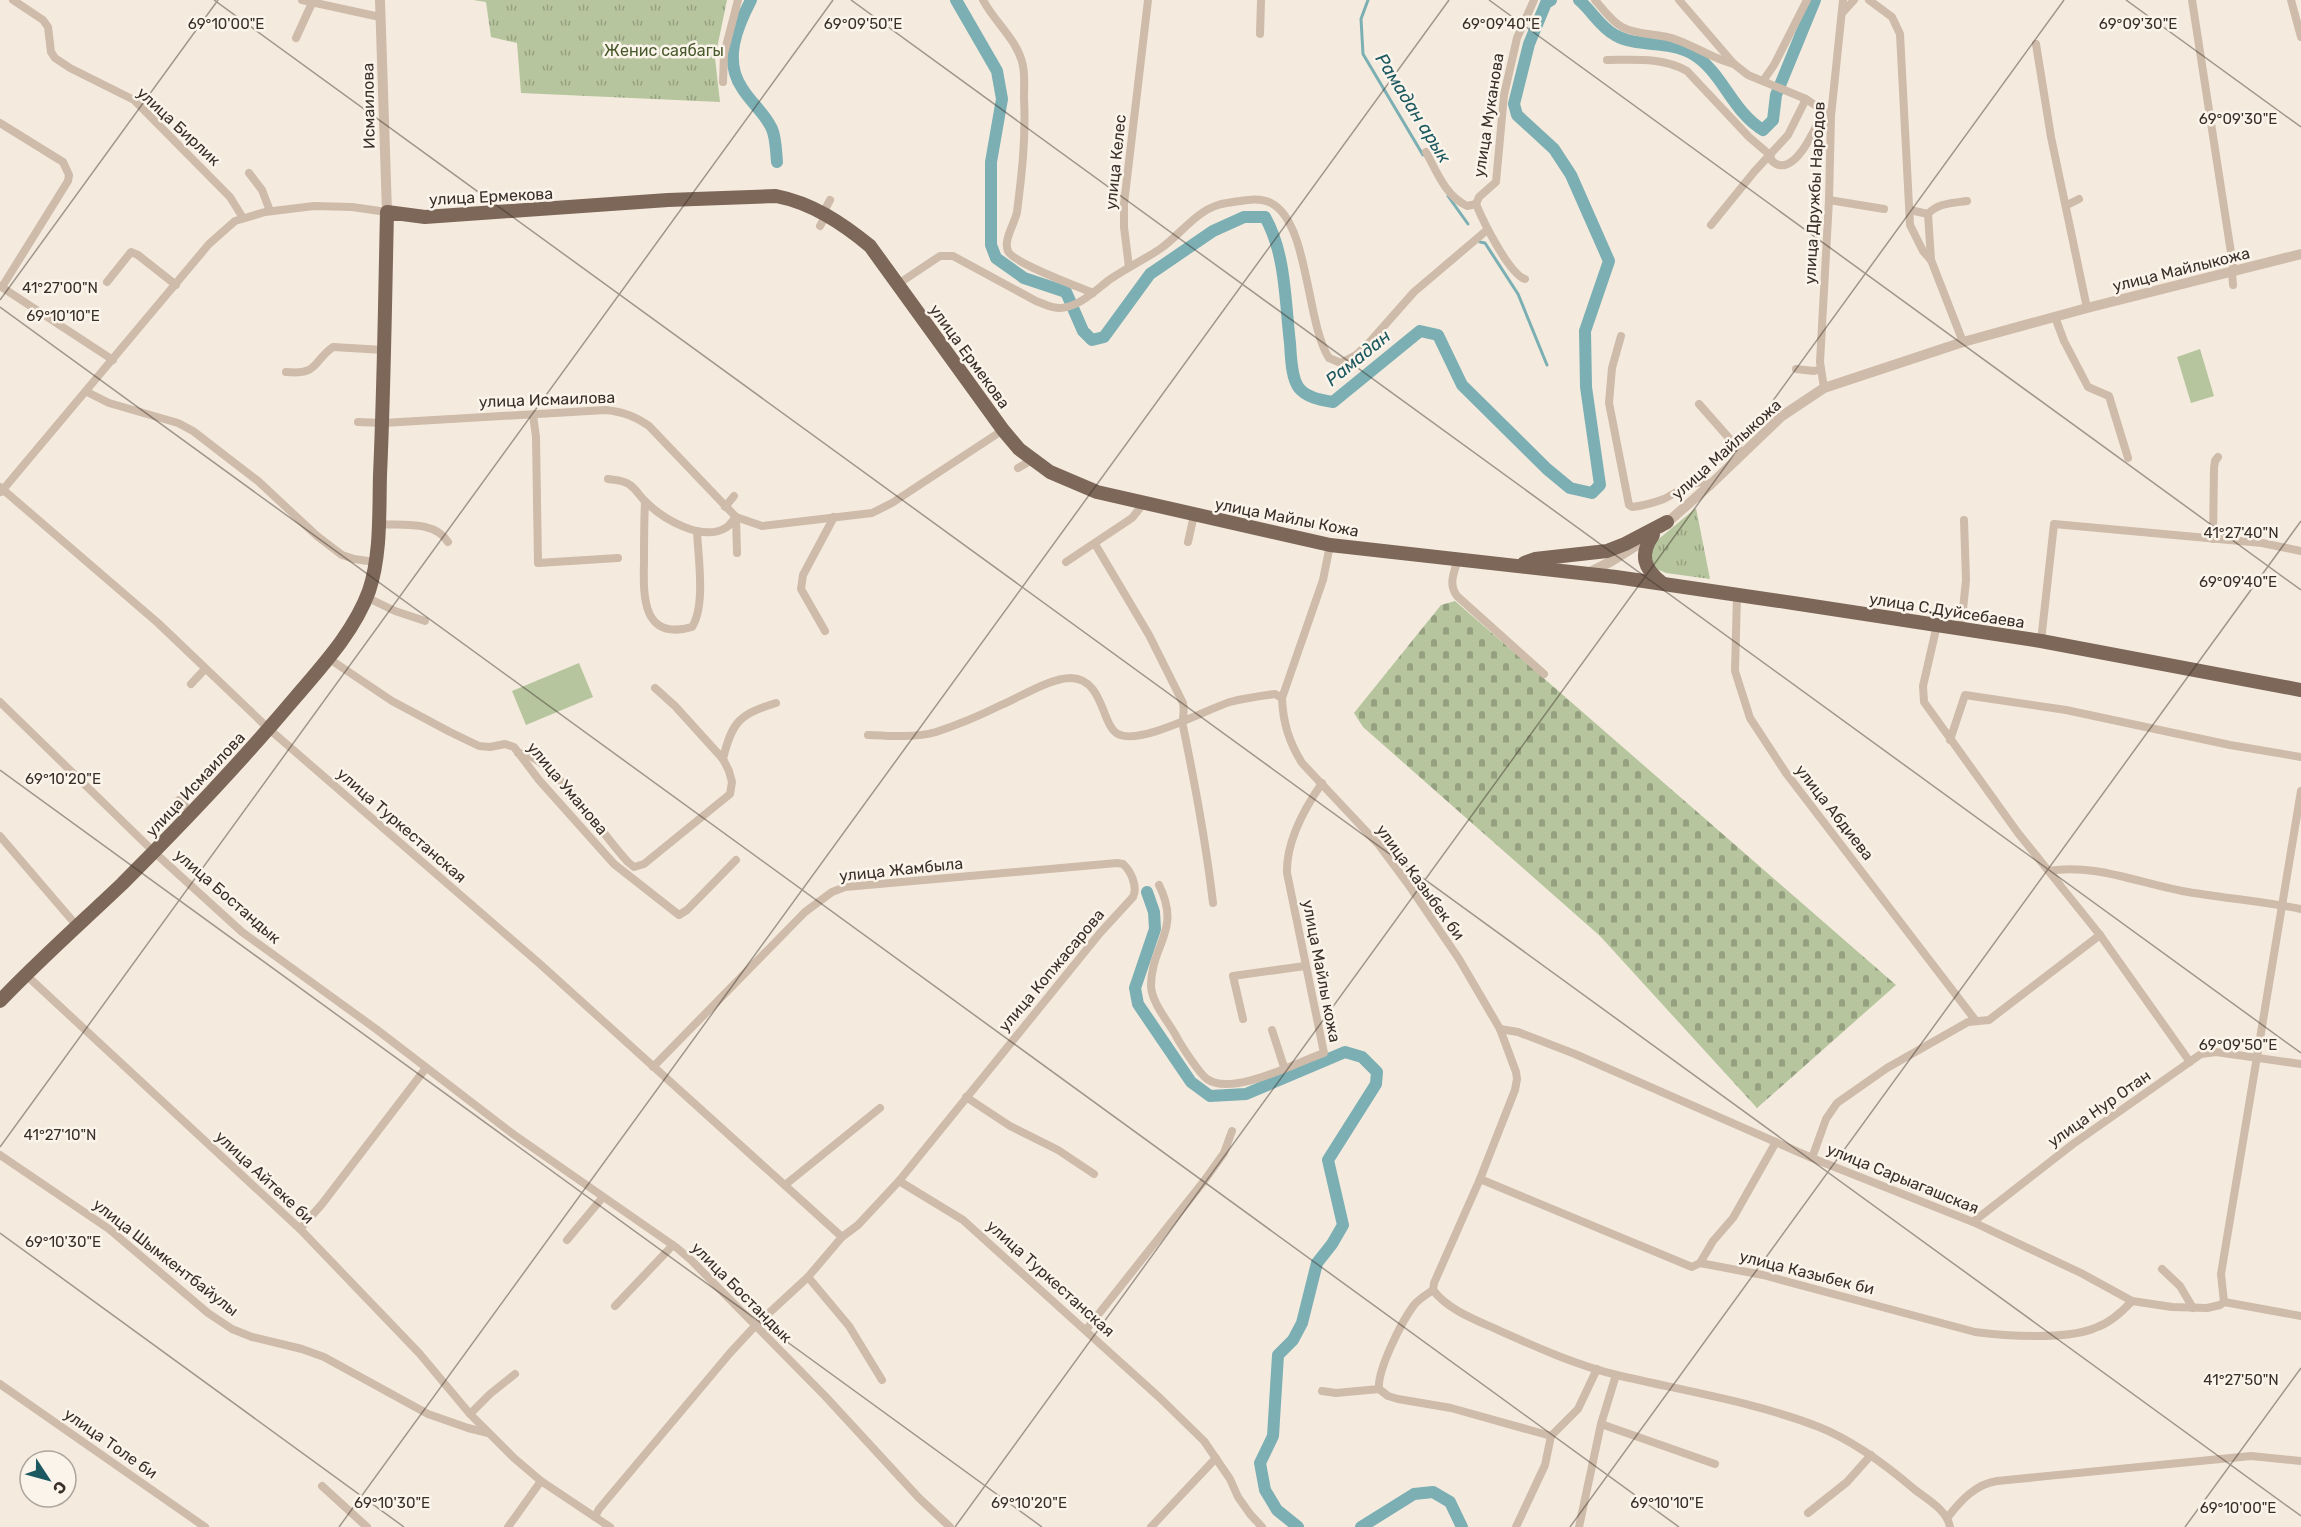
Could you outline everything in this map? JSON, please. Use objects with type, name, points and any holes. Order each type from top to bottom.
[{"type":"main road","name":"улица Ермекова","points":[[387,212],[425,217],[668,200],[776,196],[794,199],[823,218],[848,228],[870,246],[1003,430]]},
{"type":"main road","name":"улица Исмаилова","points":[[0,1001],[154,852],[269,729],[353,624],[366,597],[375,562],[383,423],[387,212]]},
{"type":"main road","name":"улица Майлы Кожа","points":[[1003,430],[1032,460],[1050,472],[1097,492],[1330,544],[1586,574]]},
{"type":"main road","points":[[1517,566],[1535,559],[1607,551],[1667,522]]},
{"type":"main road","points":[[1653,535],[1646,548],[1646,565],[1651,574],[1664,584]]},
{"type":"main road","name":"улица С.Дуйсебаева","points":[[1586,574],[1961,628],[2301,690]]},
{"type":"street","name":"улица Бирлик","points":[[13,0],[43,20],[48,27],[51,52],[55,58],[110,90],[134,100],[223,189],[239,208],[243,218]]},
{"type":"street","points":[[302,0],[380,17]]},
{"type":"street","name":"Исмаилова","points":[[380,0],[387,212]]},
{"type":"street","points":[[723,82],[724,54],[738,0]]},
{"type":"street","points":[[984,0],[1014,43],[1023,66],[1024,160],[1016,217],[1007,241],[1008,250],[1011,255],[1029,266],[1094,293]]},
{"type":"street","name":"улица Келес","points":[[1129,267],[1124,227],[1124,204],[1148,0]]},
{"type":"street","points":[[1260,34],[1261,0]]},
{"type":"street","name":"улица Муканова","points":[[1476,204],[1479,197],[1496,182],[1504,95],[1519,33],[1534,0]]},
{"type":"street","points":[[1595,0],[1621,27],[1675,39],[1720,61],[1734,64]]},
{"type":"street","points":[[1679,0],[1734,64],[1748,75],[1806,99],[1831,116]]},
{"type":"street","points":[[1767,83],[1807,0]]},
{"type":"street","name":"улица Дружбы Народов","points":[[1824,388],[1821,369],[1831,116],[1844,0]]},
{"type":"street","points":[[1842,12],[1854,0]]},
{"type":"street","points":[[1869,0],[1892,17],[1900,34],[1910,225],[1915,237],[1931,260],[1963,342]]},
{"type":"street","points":[[2192,0],[2233,272],[2233,285]]},
{"type":"street","points":[[2291,0],[2301,37]]},
{"type":"street","points":[[296,38],[312,3]]},
{"type":"street","points":[[2036,44],[2052,138],[2087,308]]},
{"type":"street","points":[[1607,60],[1655,60],[1687,70],[1749,137],[1770,155],[1772,161],[1780,165],[1786,165],[1795,159],[1810,138],[1822,111]]},
{"type":"street","points":[[1711,225],[1788,135],[1806,99]]},
{"type":"street","points":[[0,123],[63,162],[69,175],[68,181],[1,287],[113,360]]},
{"type":"street","points":[[1426,152],[1453,197],[1467,206],[1476,204],[1488,230],[1514,271],[1525,279]]},
{"type":"street","points":[[2205,165],[2216,163]]},
{"type":"street","points":[[249,173],[262,190],[270,211]]},
{"type":"street","points":[[898,284],[940,256],[953,256],[1036,301],[1048,306],[1067,307],[1094,293],[1129,267],[1162,248],[1198,217],[1216,205],[1248,199],[1270,202],[1278,207],[1295,234],[1324,351],[1334,362],[1341,363],[1348,361],[1368,344],[1414,292],[1488,230]]},
{"type":"street","points":[[2067,206],[2079,199]]},
{"type":"street","points":[[823,218],[830,200]]},
{"type":"street","points":[[1829,200],[1884,209]]},
{"type":"street","points":[[1931,260],[1928,214],[1941,205],[1967,201]]},
{"type":"street","name":"улица Ермекова","points":[[1,490],[87,392],[209,244],[226,228],[243,218],[270,211],[314,206],[342,206],[387,212]]},
{"type":"street","points":[[1910,210],[1928,214]]},
{"type":"street","points":[[106,282],[131,252],[176,285]]},
{"type":"street","name":"улица Майлыкожа","points":[[1586,574],[1653,535],[1712,484],[1782,416],[1824,388],[1963,342],[2301,254]]},
{"type":"street","points":[[914,260],[916,270]]},
{"type":"street","points":[[2055,317],[2064,341],[2088,387],[2109,396],[2128,458]]},
{"type":"street","points":[[1621,336],[1612,368],[1609,402],[1629,505],[1632,507],[1646,505],[1692,484],[1705,481],[1712,484]]},
{"type":"street","points":[[286,372],[298,373],[313,369],[333,347],[384,350]]},
{"type":"street","points":[[1796,369],[1802,371],[1821,369]]},
{"type":"street","points":[[87,392],[109,404],[178,423],[258,481],[317,536],[342,555],[375,562]]},
{"type":"street","points":[[1699,404],[1743,454]]},
{"type":"street","name":"улица Исмаилова","points":[[383,423],[606,410],[635,416],[649,426],[736,517],[762,526],[872,513],[892,503],[1003,430]]},
{"type":"street","points":[[533,415],[536,437],[538,563],[618,558]]},
{"type":"street","points":[[358,422],[383,423]]},
{"type":"street","points":[[2213,539],[2214,468],[2218,457]]},
{"type":"street","points":[[1018,468],[1032,460]]},
{"type":"street","points":[[608,479],[623,481],[630,485],[645,502],[661,514],[697,531],[718,531],[728,527],[736,517]]},
{"type":"street","name":"улица Туркестанская","points":[[1,490],[158,623],[269,729],[540,964],[842,1238]]},
{"type":"street","points":[[725,507],[734,496]]},
{"type":"street","points":[[645,502],[644,598],[649,616],[663,627],[675,631],[692,627],[698,619],[697,531]]},
{"type":"street","points":[[1066,562],[1132,518],[1144,503]]},
{"type":"street","points":[[1188,542],[1194,515]]},
{"type":"street","points":[[736,517],[737,553]]},
{"type":"street","points":[[825,631],[800,584],[834,518]]},
{"type":"street","points":[[1961,628],[1966,580],[1961,550],[1964,520]]},
{"type":"street","points":[[378,524],[429,527],[438,531],[448,542]]},
{"type":"street","points":[[2041,641],[2054,524],[2262,543],[2301,551]]},
{"type":"street","points":[[1095,544],[1167,670],[1183,703],[1185,711],[1182,723],[1188,741],[1197,791],[1213,903]]},
{"type":"street","name":"улица Казыбек би","points":[[1330,544],[1323,580],[1282,698],[1283,717],[1293,748],[1302,763],[1379,845],[1459,959],[1500,1029],[1517,1079],[1515,1090],[1433,1290],[1415,1304],[1401,1329],[1380,1375],[1379,1389]]},
{"type":"street","points":[[1458,560],[1452,582],[1452,589],[1457,596],[1544,674]]},
{"type":"street","name":"улица Абдиева","points":[[1737,595],[1735,671],[1749,718],[1786,773],[1976,1021]]},
{"type":"street","points":[[366,597],[394,611],[425,621]]},
{"type":"street","points":[[1937,625],[1923,686],[1924,702],[2018,833],[2100,935],[2190,1062]]},
{"type":"street","name":"улица Уманова","points":[[328,658],[392,701],[478,746],[490,747],[505,744],[514,747],[538,780],[614,864],[679,915],[687,910],[736,860]]},
{"type":"street","points":[[191,684],[205,669]]},
{"type":"street","points":[[868,735],[933,733],[1060,680],[1072,678],[1094,690],[1117,734],[1132,736],[1182,723],[1230,702],[1275,694],[1282,698]]},
{"type":"street","points":[[518,753],[523,753],[543,763],[582,806],[623,857],[634,867],[644,864],[730,794],[732,782],[723,759],[675,706],[655,688]]},
{"type":"street","points":[[1950,740],[1965,695],[2066,710],[2230,745],[2301,757]]},
{"type":"street","name":"улица Бостандык","points":[[0,702],[154,852],[242,932],[376,1029],[513,1134],[673,1245],[691,1260],[825,1396],[919,1498],[950,1527]]},
{"type":"street","points":[[723,759],[727,744],[738,722],[750,711],[776,704]]},
{"type":"street","name":"улица Майлы кожа","points":[[1159,885],[1164,895],[1169,921],[1154,967],[1152,995],[1179,1042],[1204,1076],[1218,1084],[1232,1084],[1251,1080],[1324,1053],[1286,861],[1300,820],[1322,783]]},
{"type":"street","points":[[2224,1302],[2221,1274],[2301,791]]},
{"type":"street","points":[[179,800],[191,812]]},
{"type":"street","points":[[0,836],[77,926]]},
{"type":"street","name":"улица Жамбыла","points":[[653,1066],[805,912],[832,892],[845,887],[907,880],[1117,863]]},
{"type":"street","name":"улица Копжасарова","points":[[899,1181],[1100,933],[1135,894],[1131,873],[1123,864],[1117,863]]},
{"type":"street","points":[[2049,871],[2060,869],[2092,871],[2188,892],[2301,909]]},
{"type":"street","points":[[1812,1158],[1826,1119],[1837,1103],[1887,1068],[1968,1022],[1989,1020],[2100,935]]},
{"type":"street","points":[[1243,1019],[1233,976],[1305,966]]},
{"type":"street","name":"улица Айтеке би","points":[[25,975],[300,1229],[419,1353],[489,1433],[541,1481],[610,1527]]},
{"type":"street","name":"улица Сарыагашская","points":[[1500,1029],[1518,1032],[1575,1054],[1812,1158],[1972,1222],[2081,1273],[2132,1301],[2193,1308],[2207,1308],[2224,1302],[2301,1316]]},
{"type":"street","points":[[1272,1030],[1284,1067]]},
{"type":"street","name":"улица Нур Отан","points":[[1972,1222],[2073,1144],[2201,1054],[2209,1052],[2301,1064]]},
{"type":"street","points":[[300,1229],[322,1204],[426,1068]]},
{"type":"street","points":[[966,1097],[1010,1126],[1065,1155],[1094,1174]]},
{"type":"street","points":[[786,1185],[880,1108]]},
{"type":"street","points":[[1086,1330],[1224,1154],[1232,1131]]},
{"type":"street","points":[[1700,1263],[1713,1241],[1733,1218],[1776,1142]]},
{"type":"street","name":"улица Шымкентбайулы","points":[[0,1155],[109,1229],[208,1313],[232,1329],[252,1337],[302,1349],[324,1358],[428,1414],[489,1433]]},
{"type":"street","name":"улица Казыбек би","points":[[1479,1179],[1692,1267],[1700,1263],[1763,1275],[1975,1332],[1995,1335],[2041,1335],[2093,1330],[2108,1323],[2132,1301]]},
{"type":"street","points":[[595,1517],[598,1509],[654,1442],[755,1326],[808,1276],[899,1181]]},
{"type":"street","name":"улица Туркестанская","points":[[899,1181],[963,1220],[1160,1398],[1204,1441],[1230,1479],[1238,1497],[1262,1527]]},
{"type":"street","points":[[567,1240],[603,1197]]},
{"type":"street","points":[[615,1306],[673,1245]]},
{"type":"street","points":[[2162,1269],[2180,1286],[2193,1308]]},
{"type":"street","points":[[808,1276],[849,1326],[882,1380]]},
{"type":"street","points":[[1433,1290],[1444,1302],[1470,1317],[1597,1369],[1690,1390],[1831,1432],[1871,1455],[1948,1517],[1950,1527]]},
{"type":"street","points":[[1516,1527],[1545,1465],[1551,1436],[1578,1408],[1597,1369]]},
{"type":"street","points":[[470,1414],[490,1394],[516,1374]]},
{"type":"street","points":[[1579,1527],[1601,1424],[1616,1375]]},
{"type":"street","name":"улица Толе би","points":[[0,1384],[205,1527]]},
{"type":"street","points":[[1322,1391],[1336,1393],[1379,1389],[1388,1396],[1398,1399],[1451,1408],[1551,1436]]},
{"type":"street","points":[[1601,1424],[1715,1464]]},
{"type":"street","points":[[1808,1513],[1846,1482],[1871,1455]]},
{"type":"street","points":[[1948,1517],[1968,1495],[1982,1484],[1991,1482],[2241,1457],[2301,1461]]},
{"type":"street","points":[[1151,1527],[1216,1458]]},
{"type":"street","points":[[508,1527],[541,1481]]},
{"type":"street","points":[[321,1486],[367,1527]]},
{"type":"green space","name":"Женис саябагы","points":[[473,0],[727,0],[715,58],[720,102],[521,93],[517,43],[491,37],[486,2]]},
{"type":"green space","points":[[2200,349],[2214,396],[2191,403],[2177,357]]},
{"type":"green space","points":[[1696,508],[1710,579],[1666,573],[1652,567],[1649,550],[1655,542]]},
{"type":"green space","points":[[1455,601],[1896,985],[1757,1108],[1600,936],[1363,727],[1354,713],[1441,605]]},
{"type":"green space","points":[[579,663],[593,697],[526,725],[512,691]]},
{"type":"waterway","name":"Рамадан","points":[[751,0],[737,32],[733,66],[742,88],[772,129],[777,162]]},
{"type":"waterway","name":"Рамадан","points":[[956,0],[997,71],[1002,99],[991,162],[991,245],[996,258],[1024,278],[1066,292],[1083,331],[1092,340],[1104,337],[1150,274],[1213,231],[1244,217],[1265,217],[1272,231],[1281,262],[1293,373],[1296,384],[1302,391],[1315,398],[1333,402],[1420,331],[1438,335],[1462,385],[1547,469],[1570,488],[1592,493],[1600,485],[1586,387],[1585,331],[1609,261],[1571,175],[1554,149],[1517,115],[1514,104],[1529,44],[1546,3],[1551,0]]},
{"type":"waterway","name":"Рамадан арык","points":[[1368,0],[1361,19],[1363,54],[1423,155]]},
{"type":"waterway","name":"Рамадан","points":[[1579,0],[1605,28],[1615,35],[1633,41],[1682,49],[1702,60],[1743,113],[1763,130],[1773,120],[1776,95],[1815,0]]},
{"type":"waterway","name":"Рамадан арык","points":[[1448,196],[1468,224]]},
{"type":"waterway","name":"Рамадан арык","points":[[1480,242],[1485,243],[1518,294],[1547,365]]},
{"type":"waterway","points":[[1147,892],[1154,912],[1155,929],[1135,988],[1138,1004],[1191,1082],[1210,1096],[1246,1094],[1345,1052],[1362,1057],[1377,1072],[1376,1084],[1328,1160],[1343,1225],[1317,1263],[1302,1323],[1293,1340],[1278,1355],[1273,1436],[1260,1463],[1265,1490],[1277,1510],[1298,1527]]},
{"type":"waterway","points":[[1361,1527],[1414,1494],[1433,1492],[1450,1502],[1462,1527]]}]
